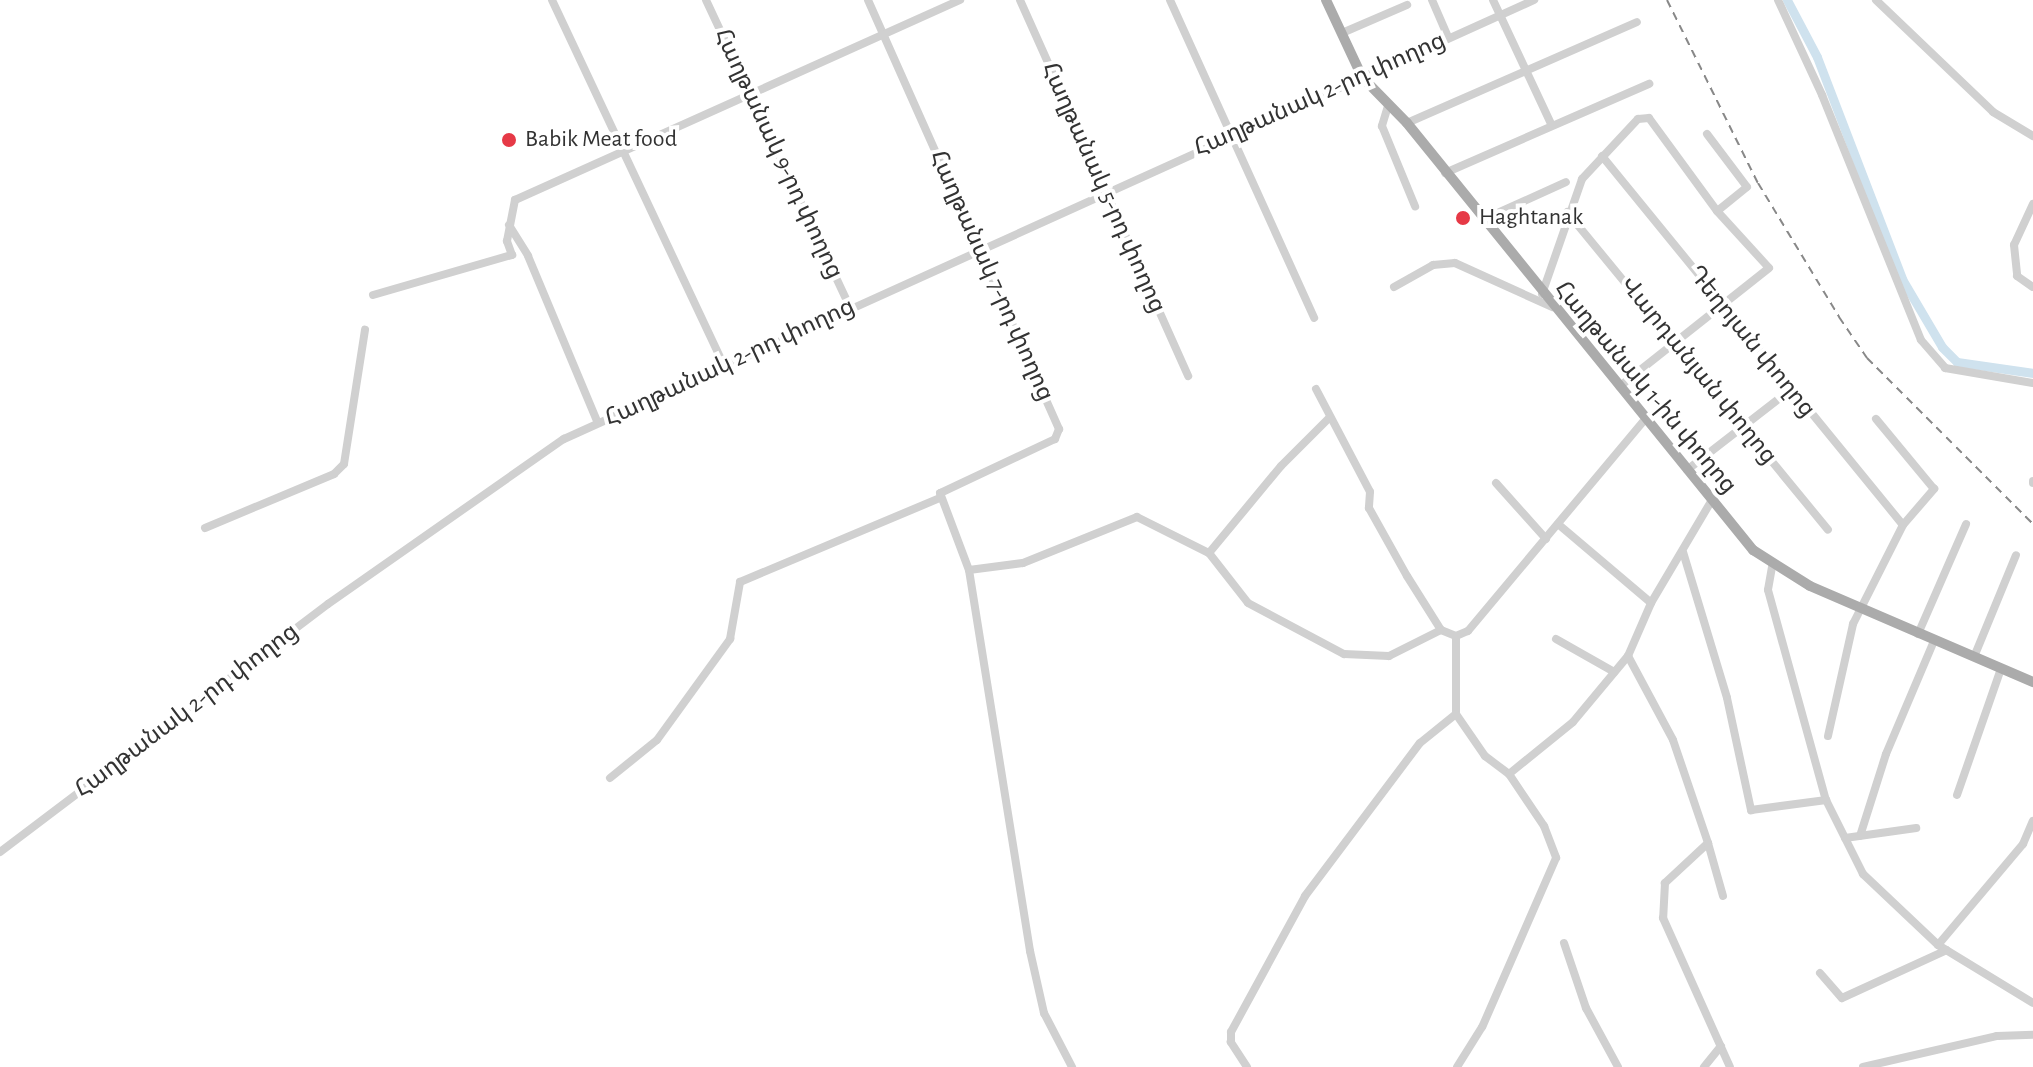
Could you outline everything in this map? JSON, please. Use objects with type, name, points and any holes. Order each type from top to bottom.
[{"type":"main road","name":"Հաղթանակ 1-ին փողոց","points":[[1326,0],[1362,77],[1407,123],[1541,295],[1772,567],[1860,609],[2033,682]]},
{"type":"street","points":[[552,0],[620,150],[724,365]]},
{"type":"street","name":"Հաղթանակ 9-րդ փողոց","points":[[706,0],[850,308]]},
{"type":"street","name":"Հաղթանակ 7-րդ փողոց","points":[[868,0],[1059,435],[941,493]]},
{"type":"street","points":[[373,295],[512,255],[509,225],[515,200],[620,150],[753,97],[960,0]]},
{"type":"street","name":"Հաղթանակ 5-րդ փողոց","points":[[1020,0],[1188,376]]},
{"type":"street","points":[[1170,0],[1314,318]]},
{"type":"street","points":[[1432,0],[1448,37]]},
{"type":"street","points":[[1493,0],[1529,71],[1551,124]]},
{"type":"street","name":"Հաղթանակ 2-րդ փողոց","points":[[0,852],[328,604],[564,439],[1534,0]]},
{"type":"street","points":[[1778,0],[1921,340],[1945,368],[2033,383]]},
{"type":"street","points":[[1876,0],[1993,112],[2033,136]]},
{"type":"street","points":[[1342,33],[1407,5]]},
{"type":"street","points":[[1407,123],[1637,22]]},
{"type":"street","points":[[1444,174],[1551,124],[1649,84]]},
{"type":"street","points":[[1388,106],[1382,126],[1415,206]]},
{"type":"street","points":[[1541,295],[1567,212],[1582,179],[1638,119],[1649,118],[1717,211],[1769,268],[1619,387]]},
{"type":"street","points":[[1707,134],[1747,187],[1717,211]]},
{"type":"street","name":"Դեղոյան փողոց","points":[[1602,156],[1903,525]]},
{"type":"street","points":[[1481,221],[1566,182]]},
{"type":"street","points":[[2033,204],[2014,245],[2017,276],[2033,287]]},
{"type":"street","name":"Վարդանյան փողոց","points":[[1567,212],[1828,530]]},
{"type":"street","points":[[509,225],[528,256],[598,423]]},
{"type":"street","points":[[1394,287],[1433,265],[1455,263],[1552,307]]},
{"type":"street","points":[[205,528],[334,474],[344,464],[365,330]]},
{"type":"street","points":[[1316,389],[1370,492],[1369,508],[1441,630],[1456,636],[1468,631],[1645,419]]},
{"type":"street","points":[[1687,470],[1790,390]]},
{"type":"street","points":[[1209,553],[1281,466],[1330,417]]},
{"type":"street","points":[[1828,736],[1842,661],[1860,609],[1903,525],[1934,486],[1876,419]]},
{"type":"street","points":[[1496,483],[1546,539]]},
{"type":"street","points":[[610,778],[657,740],[730,639],[740,582],[941,493],[969,570],[1030,951],[1044,1013],[1072,1067]]},
{"type":"street","points":[[1509,774],[1564,731],[1628,656],[1651,603],[1712,500]]},
{"type":"street","points":[[969,570],[1023,563],[1137,517],[1209,553],[1248,603],[1344,654],[1389,656],[1441,630]]},
{"type":"street","points":[[1558,524],[1651,603]]},
{"type":"street","points":[[1918,634],[1966,524]]},
{"type":"street","points":[[1683,552],[1727,698],[1751,810],[1826,800]]},
{"type":"street","points":[[1974,657],[2016,555]]},
{"type":"street","points":[[1772,567],[1768,590],[1826,800],[1863,874],[1943,948],[2033,1003]]},
{"type":"street","points":[[1456,636],[1456,714],[1485,756],[1509,774],[1544,826],[1556,858],[1482,1027],[1457,1067]]},
{"type":"street","points":[[1556,639],[1614,672]]},
{"type":"street","points":[[1860,836],[1886,754],[1934,641]]},
{"type":"street","points":[[1628,656],[1673,740],[1723,896]]},
{"type":"street","points":[[1957,795],[2001,669]]},
{"type":"street","points":[[1247,1067],[1231,1042],[1231,1032],[1305,896],[1420,743],[1456,714]]},
{"type":"street","points":[[1820,973],[1842,998],[1943,948],[2023,844],[2033,821]]},
{"type":"street","points":[[1845,838],[1916,828]]},
{"type":"street","points":[[1708,843],[1665,883],[1663,918],[1730,1067]]},
{"type":"street","points":[[1564,943],[1586,1008],[1618,1067]]},
{"type":"street","points":[[1863,1067],[1997,1036],[2033,1035]]},
{"type":"street","points":[[1704,1067],[1721,1046]]},
{"type":"waterway","points":[[1787,0],[1817,57],[1902,279],[1942,347],[1957,362],[2033,373]]},
{"type":"railway","points":[[1667,0],[1758,183],[1867,358],[2033,524]]},
{"type":"place","name":"Babik Meat food","points":[[509,140]]},
{"type":"place","name":"Haghtanak","points":[[1463,218]]}]
